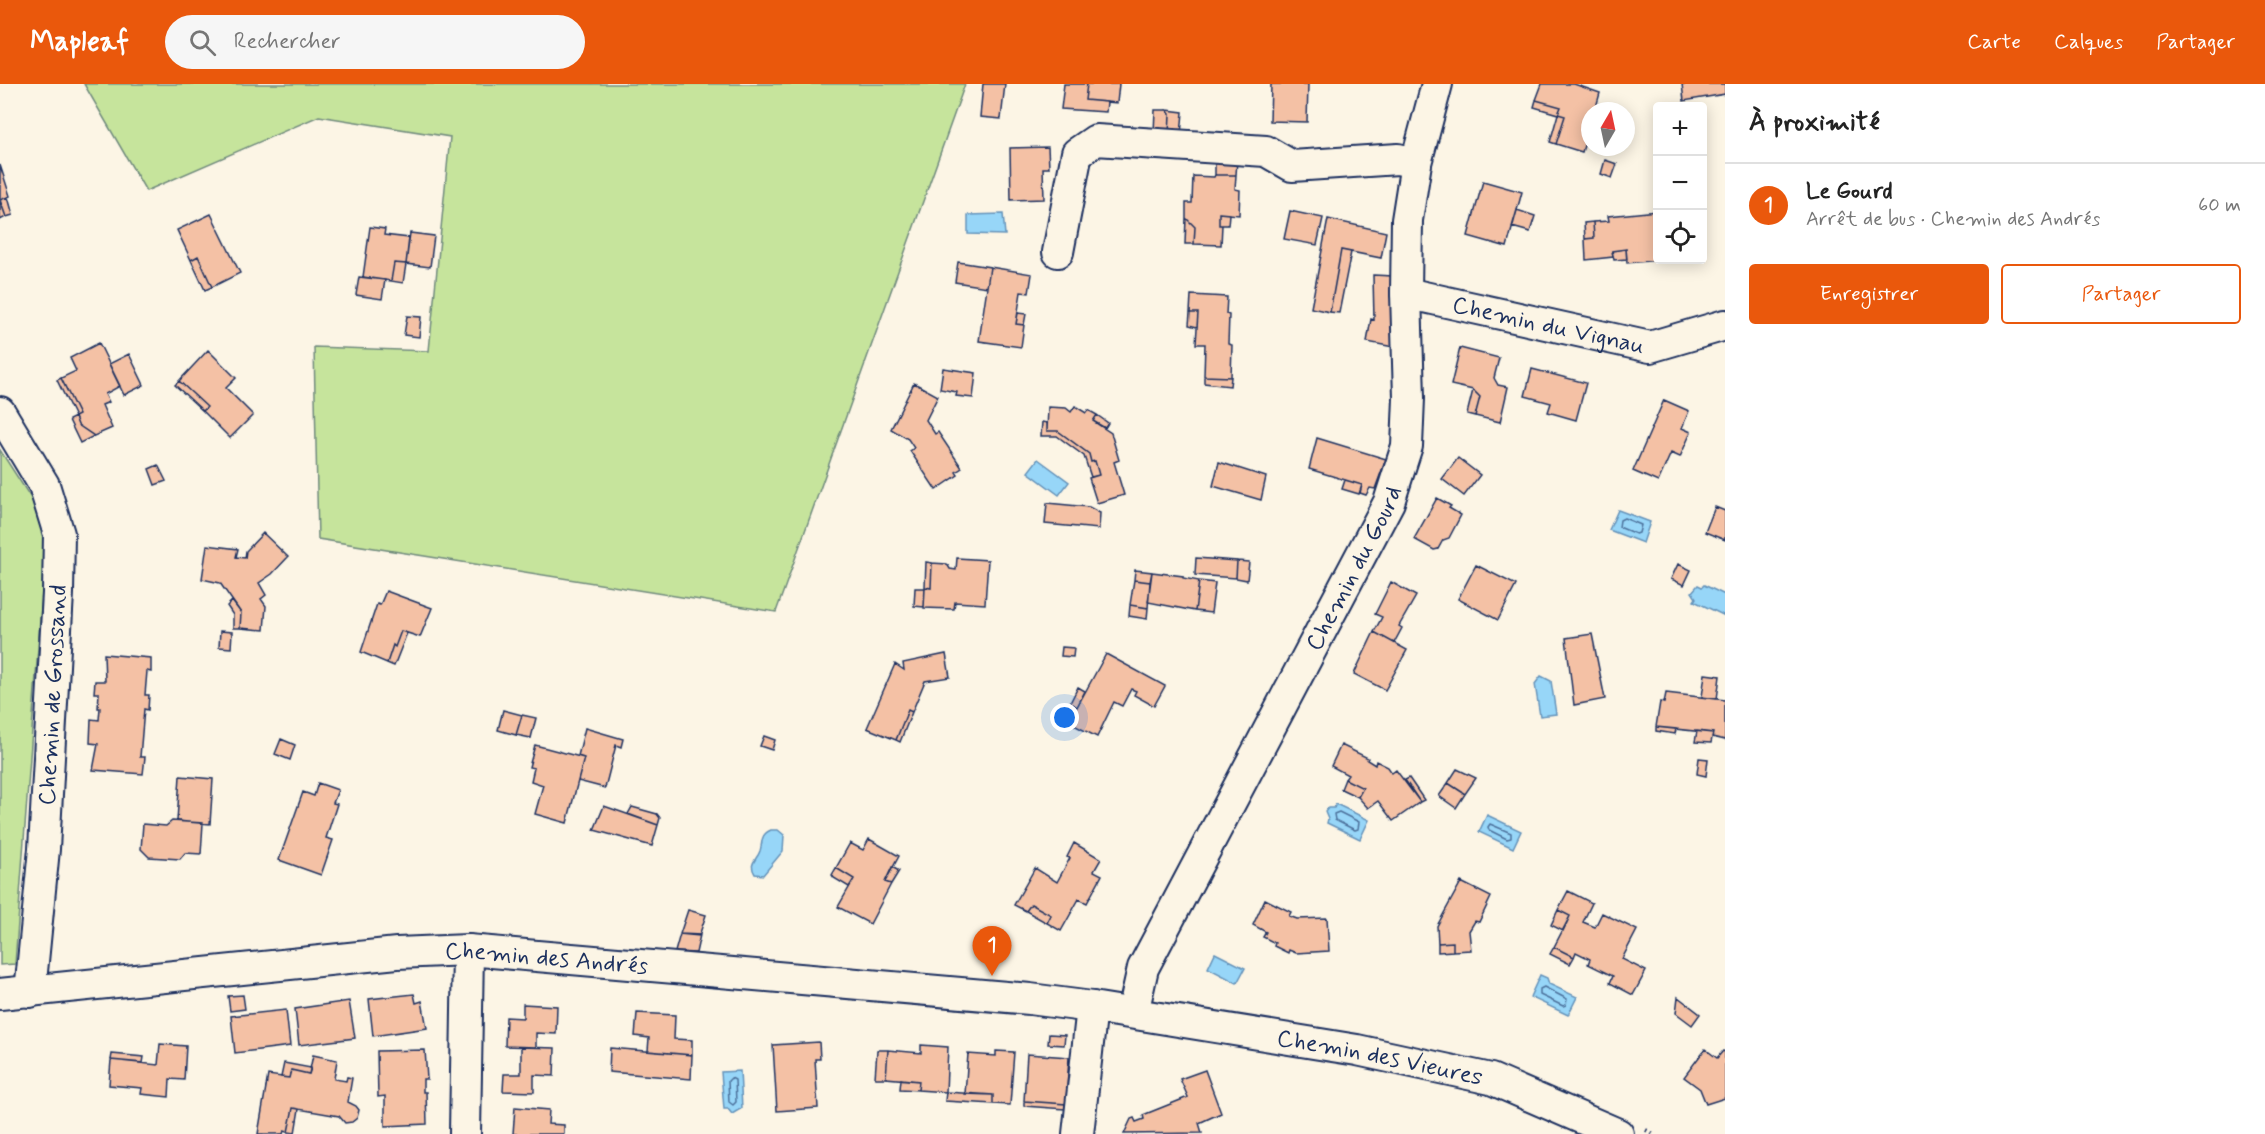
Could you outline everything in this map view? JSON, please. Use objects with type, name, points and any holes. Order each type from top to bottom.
[{"type":"street","name":"Chemin du Gourd","points":[[1133,1013],[1143,968],[1389,502],[1407,446],[1409,398],[1406,293],[1407,220],[1416,163],[1437,84]]},
{"type":"street","points":[[1058,252],[1077,153],[1096,140],[1266,151],[1292,165],[1398,159],[1416,163]]},
{"type":"street","name":"Chemin du Vignau","points":[[1406,293],[1650,347],[1725,325]]},
{"type":"street","name":"Chemin de Grossand","points":[[0,412],[44,484],[59,534],[58,593],[44,849],[30,992]]},
{"type":"street","points":[[465,1134],[468,951]]},
{"type":"street","name":"Chemin des Andrés","points":[[0,994],[397,953],[468,951],[1029,999],[1133,1013]]},
{"type":"street","points":[[1078,1134],[1092,1007]]},
{"type":"street","name":"Chemin des Vieures","points":[[1133,1013],[1357,1050],[1491,1079],[1618,1134]]},
{"type":"green space","points":[[84,84],[965,84],[776,612],[318,539],[314,347],[429,351],[450,137],[319,116],[146,191]]},
{"type":"green space","points":[[0,450],[47,523],[15,964],[0,965]]},
{"type":"water","points":[[1003,214],[1005,235],[968,234],[968,215]]},
{"type":"water","points":[[1038,459],[1069,482],[1059,495],[1028,472]]},
{"type":"water","points":[[1618,510],[1650,522],[1643,543],[1609,530]]},
{"type":"water","points":[[1698,585],[1702,587],[1704,585],[1725,595],[1725,616],[1694,601],[1696,598],[1692,592]]},
{"type":"water","points":[[1541,676],[1551,681],[1556,714],[1540,716],[1535,684]]},
{"type":"water","points":[[1336,804],[1369,820],[1360,839],[1327,823],[1325,812],[1328,808],[1334,808]]},
{"type":"water","points":[[1487,815],[1521,831],[1513,848],[1479,832]]},
{"type":"water","points":[[771,830],[778,830],[784,835],[783,851],[763,875],[755,874],[752,867],[760,851],[763,836]]},
{"type":"water","points":[[1215,953],[1245,968],[1237,983],[1208,968]]},
{"type":"water","points":[[1540,975],[1547,978],[1549,984],[1577,997],[1568,1015],[1530,997]]},
{"type":"water","points":[[740,1071],[742,1108],[732,1114],[728,1109],[724,1109],[721,1072]]},
{"type":"building","points":[[983,84],[1005,84],[1001,119],[980,117]]},
{"type":"building","points":[[1064,84],[1087,84],[1085,100],[1107,102],[1106,112],[1061,109]]},
{"type":"building","points":[[1087,84],[1119,84],[1117,103],[1085,100]]},
{"type":"building","points":[[1271,84],[1308,84],[1307,122],[1270,121]]},
{"type":"building","points":[[1542,84],[1574,84],[1600,93],[1598,102],[1581,102],[1581,152],[1556,144],[1565,116],[1558,114],[1561,107],[1536,100]]},
{"type":"building","points":[[1682,84],[1725,84],[1725,94],[1684,101]]},
{"type":"building","points":[[1536,100],[1561,107],[1558,114],[1534,107]]},
{"type":"building","points":[[1155,110],[1167,110],[1170,114],[1169,134],[1154,133]]},
{"type":"building","points":[[1167,110],[1183,112],[1181,135],[1169,134],[1170,114]]},
{"type":"building","points":[[1558,114],[1565,116],[1556,144],[1550,142]]},
{"type":"building","points":[[1048,147],[1049,168],[1043,168],[1044,199],[1011,200],[1010,148]]},
{"type":"building","points":[[1215,159],[1237,160],[1236,175],[1215,175]]},
{"type":"building","points":[[1605,160],[1617,164],[1612,178],[1601,174]]},
{"type":"building","points":[[0,165],[10,196],[0,200]]},
{"type":"building","points":[[1215,175],[1236,175],[1235,189],[1240,190],[1239,215],[1219,213],[1219,225],[1222,225],[1221,245],[1194,244],[1195,227],[1186,218],[1186,203],[1192,203],[1193,176],[1214,177]]},
{"type":"building","points":[[1483,181],[1522,192],[1507,247],[1468,236]]},
{"type":"building","points":[[8,197],[13,215],[6,217],[0,200]]},
{"type":"building","points":[[0,200],[6,217],[0,220]]},
{"type":"building","points":[[1517,210],[1535,216],[1530,232],[1512,227]]},
{"type":"building","points":[[1290,211],[1323,218],[1317,245],[1284,239]]},
{"type":"building","points":[[1653,211],[1653,261],[1627,263],[1626,249],[1612,251],[1613,257],[1586,260],[1585,239],[1594,238],[1593,222],[1609,221],[1608,216]]},
{"type":"building","points":[[1219,213],[1229,214],[1228,225],[1219,225]]},
{"type":"building","points":[[211,214],[240,273],[212,287],[198,256],[191,260],[177,230]]},
{"type":"building","points":[[1186,218],[1195,227],[1194,244],[1185,244]]},
{"type":"building","points":[[1328,219],[1386,232],[1381,258],[1341,250],[1330,312],[1311,308]]},
{"type":"building","points":[[1593,222],[1594,238],[1585,239],[1584,223]]},
{"type":"building","points":[[370,227],[385,229],[384,235],[409,238],[406,264],[394,263],[391,281],[363,277]]},
{"type":"building","points":[[410,233],[434,236],[430,267],[406,264]]},
{"type":"building","points":[[1626,249],[1627,259],[1614,260],[1612,251]]},
{"type":"building","points":[[1341,250],[1351,252],[1339,313],[1330,312]]},
{"type":"building","points":[[198,256],[212,287],[205,290],[191,260]]},
{"type":"building","points":[[958,262],[990,267],[987,287],[955,282]]},
{"type":"building","points":[[394,263],[406,264],[403,283],[391,281]]},
{"type":"building","points":[[990,267],[1032,274],[1029,293],[1021,292],[1016,324],[1024,325],[1021,347],[979,341]]},
{"type":"building","points":[[1373,275],[1393,276],[1399,348],[1367,342],[1371,319],[1374,320]]},
{"type":"building","points":[[359,277],[385,280],[382,299],[356,295]]},
{"type":"building","points":[[1191,295],[1227,297],[1228,344],[1232,345],[1231,377],[1204,376],[1205,344],[1196,344],[1198,313],[1190,313]]},
{"type":"building","points":[[1018,313],[1026,314],[1024,325],[1016,324]]},
{"type":"building","points":[[1190,313],[1198,313],[1197,327],[1189,325]]},
{"type":"building","points":[[407,316],[421,317],[419,337],[404,335]]},
{"type":"building","points":[[99,343],[120,386],[105,394],[109,402],[102,405],[112,428],[94,436],[78,425],[75,417],[79,415],[61,378],[76,371],[70,358]]},
{"type":"building","points":[[1460,348],[1499,358],[1494,378],[1498,385],[1508,387],[1500,422],[1475,416],[1480,397],[1473,390],[1451,385]]},
{"type":"building","points":[[208,350],[236,378],[226,388],[253,415],[230,438],[203,411],[207,407],[179,381]]},
{"type":"building","points":[[129,354],[144,385],[124,395],[109,364]]},
{"type":"building","points":[[943,368],[976,373],[973,398],[956,396],[957,392],[940,389]]},
{"type":"building","points":[[1532,369],[1586,383],[1576,420],[1548,412],[1551,403],[1525,396]]},
{"type":"building","points":[[1204,376],[1231,377],[1230,386],[1204,383]]},
{"type":"building","points":[[61,378],[79,415],[75,417],[57,380]]},
{"type":"building","points":[[179,381],[207,407],[203,411],[175,385]]},
{"type":"building","points":[[914,383],[938,396],[926,420],[935,434],[938,432],[962,468],[956,472],[958,475],[936,490],[910,451],[914,448],[908,439],[891,429]]},
{"type":"building","points":[[1473,390],[1480,397],[1475,416],[1467,414]]},
{"type":"building","points":[[1664,400],[1689,411],[1682,428],[1691,432],[1680,457],[1671,453],[1658,482],[1633,471]]},
{"type":"building","points":[[1075,406],[1086,413],[1088,410],[1097,415],[1093,421],[1111,433],[1119,460],[1114,462],[1124,495],[1097,503],[1089,478],[1099,475],[1095,461],[1091,462],[1089,454],[1058,431],[1047,431],[1048,407],[1066,408],[1071,412]]},
{"type":"building","points":[[1097,415],[1108,423],[1105,428],[1093,421]]},
{"type":"building","points":[[75,417],[78,425],[94,436],[80,443],[69,420]]},
{"type":"building","points":[[1042,422],[1047,423],[1047,431],[1058,431],[1089,454],[1091,462],[1095,461],[1099,475],[1091,477],[1084,456],[1057,436],[1041,436]]},
{"type":"building","points":[[1317,438],[1386,459],[1375,489],[1370,488],[1366,495],[1360,493],[1362,485],[1309,469]]},
{"type":"building","points":[[1458,458],[1480,475],[1464,496],[1442,479]]},
{"type":"building","points":[[1219,462],[1266,477],[1261,500],[1213,486]]},
{"type":"building","points":[[158,465],[166,481],[155,485],[149,469]]},
{"type":"building","points":[[1345,480],[1362,485],[1359,494],[1342,489]]},
{"type":"building","points":[[1437,498],[1461,515],[1449,538],[1443,540],[1438,549],[1434,550],[1414,539]]},
{"type":"building","points":[[1047,503],[1089,507],[1100,513],[1099,529],[1045,524]]},
{"type":"building","points":[[1715,507],[1725,511],[1725,540],[1705,532]]},
{"type":"building","points":[[263,533],[288,557],[272,574],[259,583],[266,595],[261,599],[266,606],[264,630],[240,628],[241,613],[220,583],[202,579],[207,545],[238,549],[236,557],[245,558],[246,551]]},
{"type":"building","points":[[957,558],[988,560],[985,604],[955,602],[954,609],[924,608],[925,587],[931,588],[932,563],[947,564],[950,569],[956,570]]},
{"type":"building","points":[[1196,558],[1237,561],[1236,578],[1195,575]]},
{"type":"building","points":[[1237,561],[1249,562],[1247,580],[1236,578]]},
{"type":"building","points":[[926,562],[932,563],[931,588],[925,587]]},
{"type":"building","points":[[1678,564],[1691,570],[1684,585],[1671,579]]},
{"type":"building","points":[[1476,565],[1516,585],[1498,620],[1458,599]]},
{"type":"building","points":[[1135,570],[1152,572],[1150,582],[1134,580]]},
{"type":"building","points":[[1152,572],[1183,576],[1183,578],[1199,581],[1195,611],[1148,602]]},
{"type":"building","points":[[1134,580],[1150,582],[1148,608],[1130,605]]},
{"type":"building","points":[[1199,581],[1215,583],[1211,613],[1195,611]]},
{"type":"building","points":[[1391,582],[1416,596],[1399,626],[1402,628],[1394,643],[1374,632],[1382,617],[1375,614]]},
{"type":"building","points":[[915,588],[925,588],[924,607],[914,606]]},
{"type":"building","points":[[386,591],[432,608],[420,637],[401,631],[387,663],[361,652],[377,604],[380,605]]},
{"type":"building","points":[[232,601],[241,613],[240,628],[233,628],[233,615],[227,606]]},
{"type":"building","points":[[1130,605],[1148,608],[1147,619],[1129,616]]},
{"type":"building","points":[[220,631],[232,632],[231,648],[219,647]]},
{"type":"building","points":[[401,631],[407,633],[394,666],[387,663]]},
{"type":"building","points":[[1374,632],[1407,650],[1385,690],[1354,674]]},
{"type":"building","points":[[1592,634],[1605,699],[1574,705],[1566,638]]},
{"type":"building","points":[[1062,647],[1074,648],[1073,657],[1061,656]]},
{"type":"building","points":[[104,654],[151,658],[151,672],[147,671],[145,695],[149,695],[148,710],[144,709],[140,757],[145,757],[143,774],[93,770],[98,744],[90,743],[91,719],[99,720],[99,693],[94,693],[95,681],[105,681]]},
{"type":"building","points":[[946,654],[950,677],[925,681],[912,712],[908,710],[896,740],[867,728],[895,664],[904,670],[903,663]]},
{"type":"building","points":[[1106,654],[1165,686],[1154,706],[1134,695],[1136,691],[1131,689],[1122,706],[1114,702],[1097,737],[1064,720],[1073,704],[1077,707]]},
{"type":"building","points":[[1705,674],[1720,676],[1717,699],[1702,697]]},
{"type":"building","points":[[1078,687],[1085,691],[1077,707],[1070,703]]},
{"type":"building","points":[[1666,693],[1725,700],[1725,740],[1712,737],[1713,733],[1656,727],[1660,702],[1664,703]]},
{"type":"building","points":[[503,710],[522,715],[516,735],[498,730]]},
{"type":"building","points":[[908,710],[912,712],[900,742],[896,740]]},
{"type":"building","points":[[522,715],[536,718],[531,738],[516,735]]},
{"type":"building","points":[[1656,727],[1676,729],[1675,734],[1656,731]]},
{"type":"building","points":[[585,728],[623,739],[621,747],[616,745],[605,788],[578,781],[584,758],[578,756]]},
{"type":"building","points":[[1697,731],[1713,733],[1711,743],[1695,742]]},
{"type":"building","points":[[764,736],[775,740],[772,750],[760,746]]},
{"type":"building","points":[[281,739],[295,745],[290,760],[275,754]]},
{"type":"building","points":[[535,745],[584,758],[567,823],[535,814],[543,785],[531,781],[534,768],[529,767]]},
{"type":"building","points":[[1341,745],[1368,758],[1367,760],[1375,765],[1376,761],[1388,767],[1392,773],[1396,770],[1420,802],[1393,821],[1378,801],[1368,808],[1358,797],[1363,788],[1345,779],[1348,775],[1331,766]]},
{"type":"building","points":[[1699,758],[1708,759],[1706,776],[1697,774]]},
{"type":"building","points":[[1457,769],[1476,778],[1465,794],[1448,783]]},
{"type":"building","points":[[180,776],[213,779],[210,824],[177,821]]},
{"type":"building","points":[[1409,778],[1424,800],[1420,802],[1405,780]]},
{"type":"building","points":[[1345,779],[1363,788],[1358,797],[1341,789]]},
{"type":"building","points":[[318,783],[338,790],[333,803],[337,804],[326,838],[333,840],[321,875],[279,860],[303,792],[314,796]]},
{"type":"building","points":[[1448,783],[1465,794],[1456,808],[1439,796]]},
{"type":"building","points":[[604,806],[658,825],[652,846],[594,830]]},
{"type":"building","points":[[632,807],[657,814],[660,818],[658,825],[628,814]]},
{"type":"building","points":[[172,821],[203,823],[201,854],[185,853],[180,859],[149,857],[141,849],[143,824],[166,826]]},
{"type":"building","points":[[869,839],[899,856],[885,882],[891,884],[870,924],[838,907],[854,879],[836,868],[850,843],[863,850]]},
{"type":"building","points":[[1074,843],[1101,859],[1094,871],[1102,875],[1087,903],[1079,899],[1061,931],[1047,923],[1051,915],[1031,904],[1026,911],[1014,905],[1035,868],[1057,882],[1070,858],[1067,857]]},
{"type":"building","points":[[892,867],[899,871],[891,884],[885,882]]},
{"type":"building","points":[[836,868],[854,879],[849,887],[834,878],[832,875]]},
{"type":"building","points":[[1461,882],[1491,897],[1479,922],[1475,921],[1469,931],[1471,950],[1453,951],[1453,942],[1438,943],[1437,926]]},
{"type":"building","points":[[1568,891],[1592,903],[1583,922],[1595,927],[1602,913],[1637,930],[1622,959],[1646,971],[1633,995],[1610,983],[1613,976],[1588,964],[1590,959],[1576,952],[1574,957],[1554,947],[1570,916],[1558,910]]},
{"type":"building","points":[[1265,899],[1291,912],[1289,916],[1297,919],[1327,918],[1329,951],[1296,953],[1289,950],[1288,953],[1274,946],[1275,943],[1263,937],[1266,932],[1253,925]]},
{"type":"building","points":[[1031,904],[1051,915],[1047,923],[1026,911]]},
{"type":"building","points":[[688,910],[706,915],[699,936],[680,934]]},
{"type":"building","points":[[1558,910],[1570,916],[1563,931],[1551,925]]},
{"type":"building","points":[[680,934],[700,935],[696,953],[675,952]]},
{"type":"building","points":[[1453,942],[1453,951],[1438,952],[1438,943]]},
{"type":"building","points":[[1554,947],[1574,957],[1570,964],[1550,954]]},
{"type":"building","points":[[414,994],[416,1003],[422,1001],[427,1028],[373,1036],[369,999]]},
{"type":"building","points":[[243,995],[245,1009],[230,1011],[228,996]]},
{"type":"building","points":[[1678,997],[1700,1014],[1692,1025],[1676,1013]]},
{"type":"building","points":[[349,1001],[355,1038],[299,1045],[295,1009]]},
{"type":"building","points":[[523,1004],[557,1006],[556,1034],[536,1033],[536,1047],[505,1046],[506,1017],[523,1018]]},
{"type":"building","points":[[286,1010],[290,1046],[235,1053],[231,1016]]},
{"type":"building","points":[[637,1013],[675,1015],[674,1039],[692,1040],[692,1055],[648,1051],[649,1038],[635,1036]]},
{"type":"building","points":[[1049,1034],[1065,1035],[1064,1045],[1048,1044]]},
{"type":"building","points":[[819,1042],[820,1059],[815,1059],[818,1108],[777,1111],[773,1045]]},
{"type":"building","points":[[160,1044],[186,1046],[184,1080],[170,1079],[169,1097],[141,1094],[142,1088],[109,1085],[111,1060],[158,1065]]},
{"type":"building","points":[[921,1045],[948,1047],[946,1092],[918,1090],[919,1081],[886,1078],[888,1050],[921,1053]]},
{"type":"building","points":[[521,1047],[555,1048],[554,1076],[534,1075],[534,1092],[503,1091],[504,1074],[521,1074]]},
{"type":"building","points":[[610,1048],[692,1055],[691,1079],[609,1072]]},
{"type":"building","points":[[1705,1049],[1717,1058],[1723,1051],[1725,1052],[1725,1098],[1706,1104],[1700,1089],[1684,1077]]},
{"type":"building","points":[[425,1050],[427,1079],[423,1079],[423,1092],[426,1092],[427,1124],[385,1126],[385,1096],[378,1097],[377,1051]]},
{"type":"building","points":[[877,1050],[888,1050],[886,1078],[875,1078]]},
{"type":"building","points":[[996,1051],[1014,1052],[1010,1105],[993,1104],[993,1095],[965,1094],[968,1054],[996,1056]]},
{"type":"building","points":[[112,1054],[144,1057],[143,1063],[111,1060]]},
{"type":"building","points":[[1027,1054],[1069,1057],[1066,1104],[1024,1101]]},
{"type":"building","points":[[313,1055],[337,1060],[334,1079],[346,1081],[347,1077],[352,1078],[348,1102],[359,1110],[357,1118],[345,1123],[339,1116],[293,1108],[288,1132],[258,1134],[268,1075],[289,1078],[291,1070],[309,1074]]},
{"type":"building","points":[[284,1063],[311,1068],[309,1074],[291,1070],[289,1078],[281,1077]]},
{"type":"building","points":[[1205,1070],[1221,1113],[1199,1123],[1202,1133],[1124,1134],[1131,1119],[1134,1118],[1136,1122],[1144,1119],[1143,1115],[1188,1097],[1180,1079]]},
{"type":"building","points":[[901,1079],[919,1081],[918,1090],[900,1089]]},
{"type":"building","points":[[946,1092],[993,1095],[993,1104],[945,1101]]},
{"type":"building","points":[[1024,1101],[1066,1104],[1065,1109],[1024,1106]]},
{"type":"building","points":[[515,1107],[549,1110],[548,1124],[564,1125],[564,1134],[513,1134]]},
{"type":"building","points":[[293,1108],[299,1109],[295,1133],[288,1132]]},
{"type":"place","name":"Le Gourd","points":[[992,976]]}]
